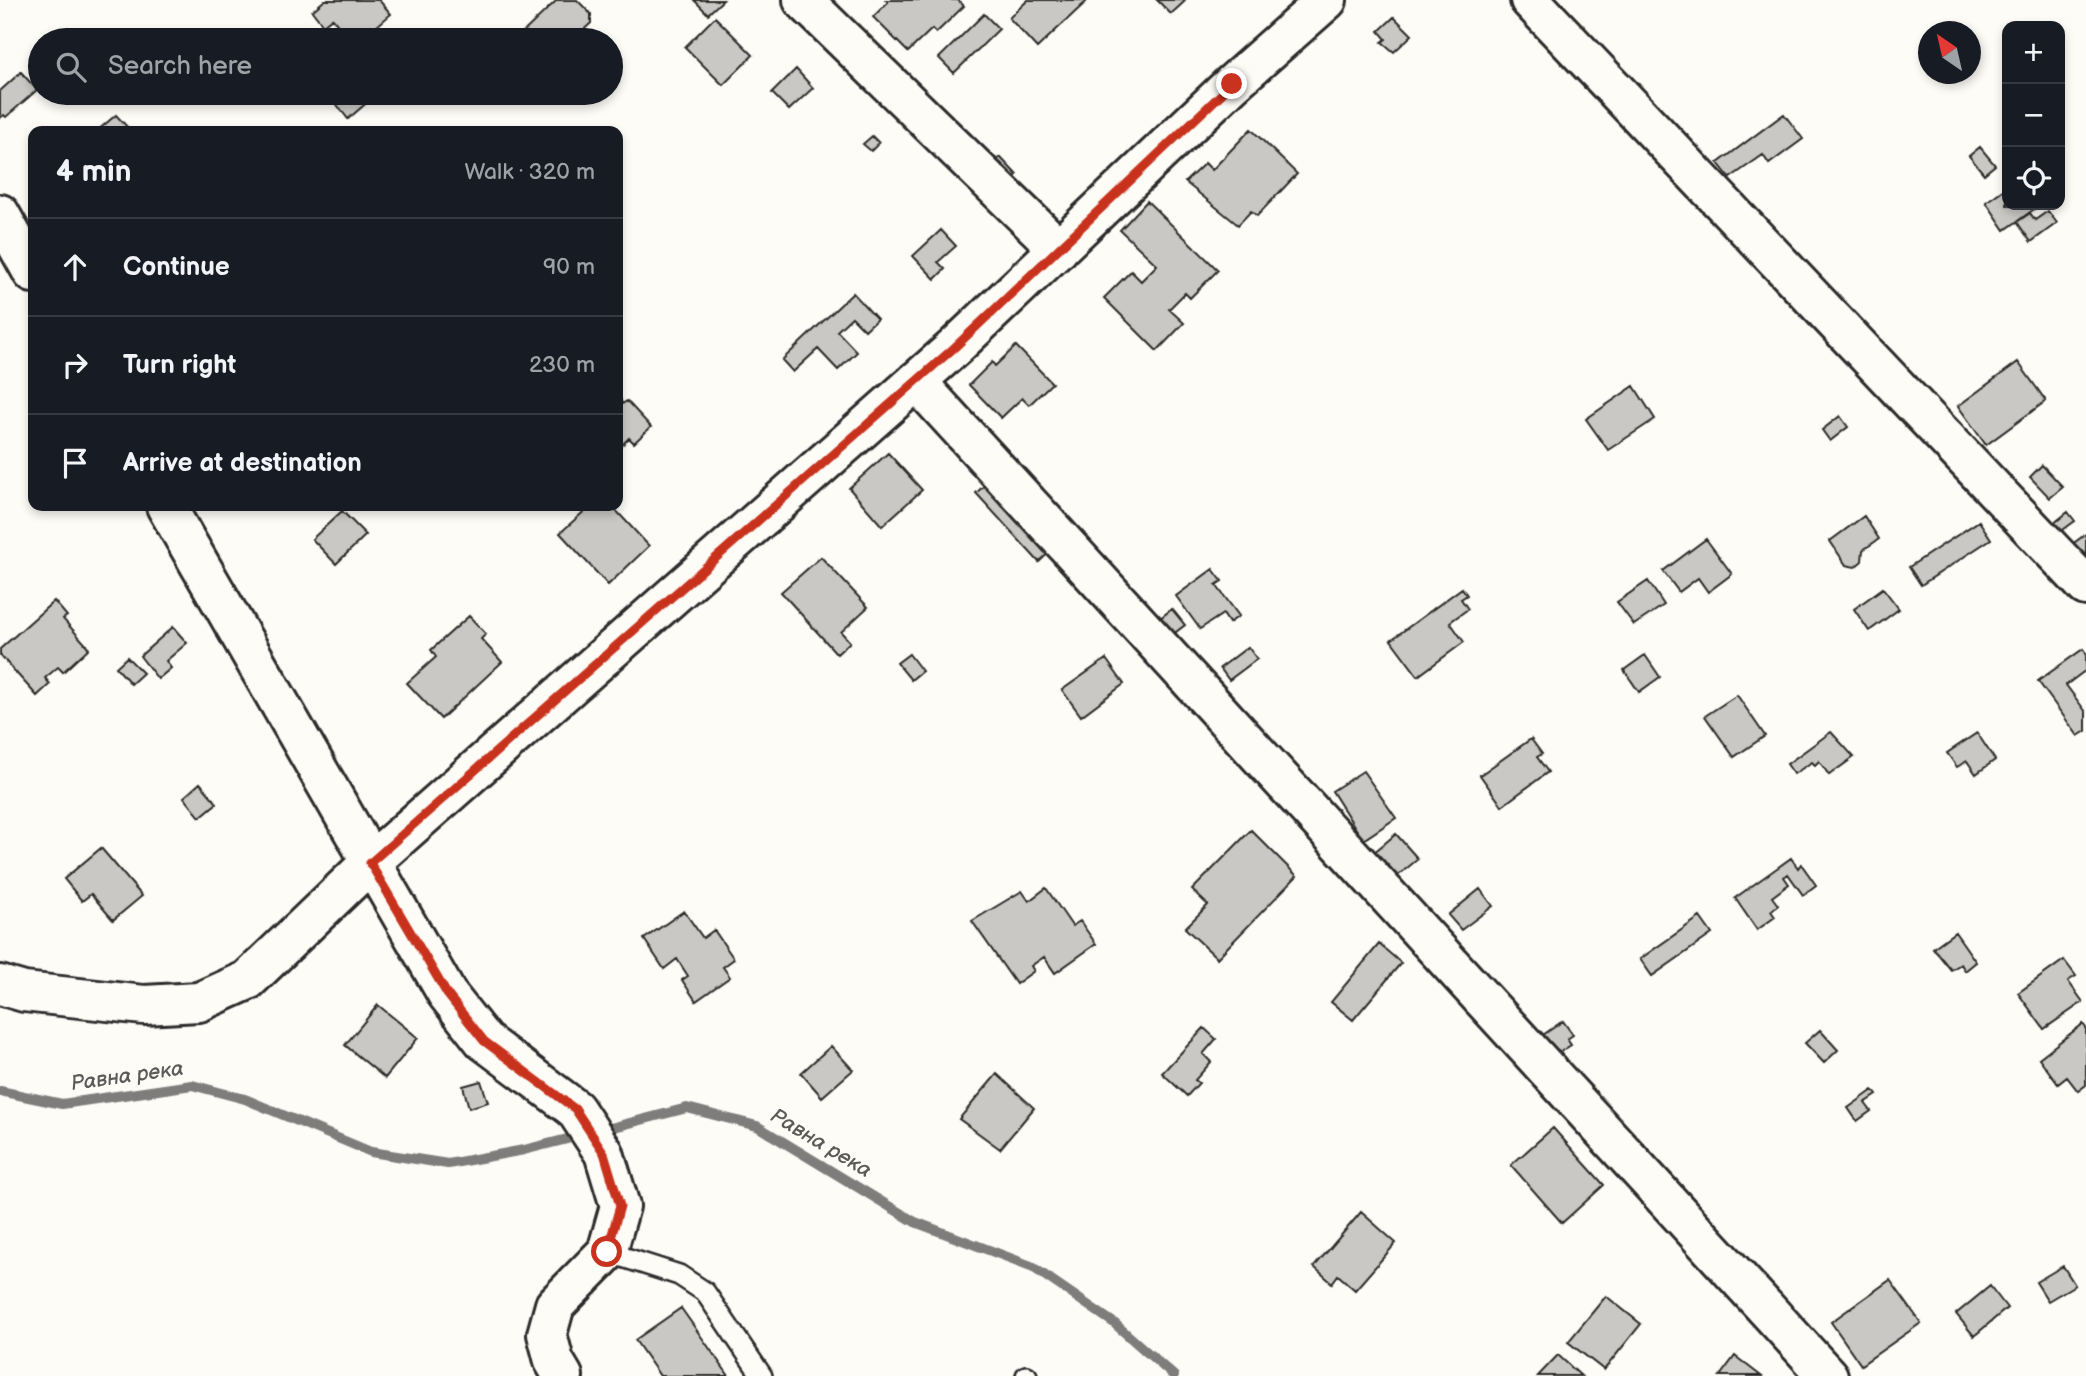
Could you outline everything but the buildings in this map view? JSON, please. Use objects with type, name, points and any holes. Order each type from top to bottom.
[{"type":"street","points":[[803,0],[1059,248]]},
{"type":"street","points":[[0,985],[24,992],[144,1005],[199,1002],[248,980],[370,863],[916,382],[1232,84],[1327,0]]},
{"type":"street","points":[[1530,0],[2086,586]]},
{"type":"street","points":[[0,214],[28,264]]},
{"type":"street","points":[[916,382],[1828,1376]]},
{"type":"street","points":[[169,511],[447,994],[484,1041],[578,1113],[604,1153],[620,1206],[607,1252],[555,1304],[547,1334],[554,1361],[563,1376]]},
{"type":"lane","points":[[607,1252],[679,1275],[705,1292],[762,1376]]},
{"type":"waterway","name":"Равна река","points":[[0,1091],[62,1104],[192,1085],[245,1099],[371,1152],[448,1164],[524,1150],[583,1135]]},
{"type":"waterway","name":"Равна река","points":[[599,1131],[687,1108],[757,1126],[915,1222],[1031,1266],[1114,1323],[1174,1376]]},
{"type":"route","points":[[607,1252],[620,1206],[604,1153],[575,1109],[484,1041],[447,994],[370,863],[624,635],[955,347],[1232,84]]}]
